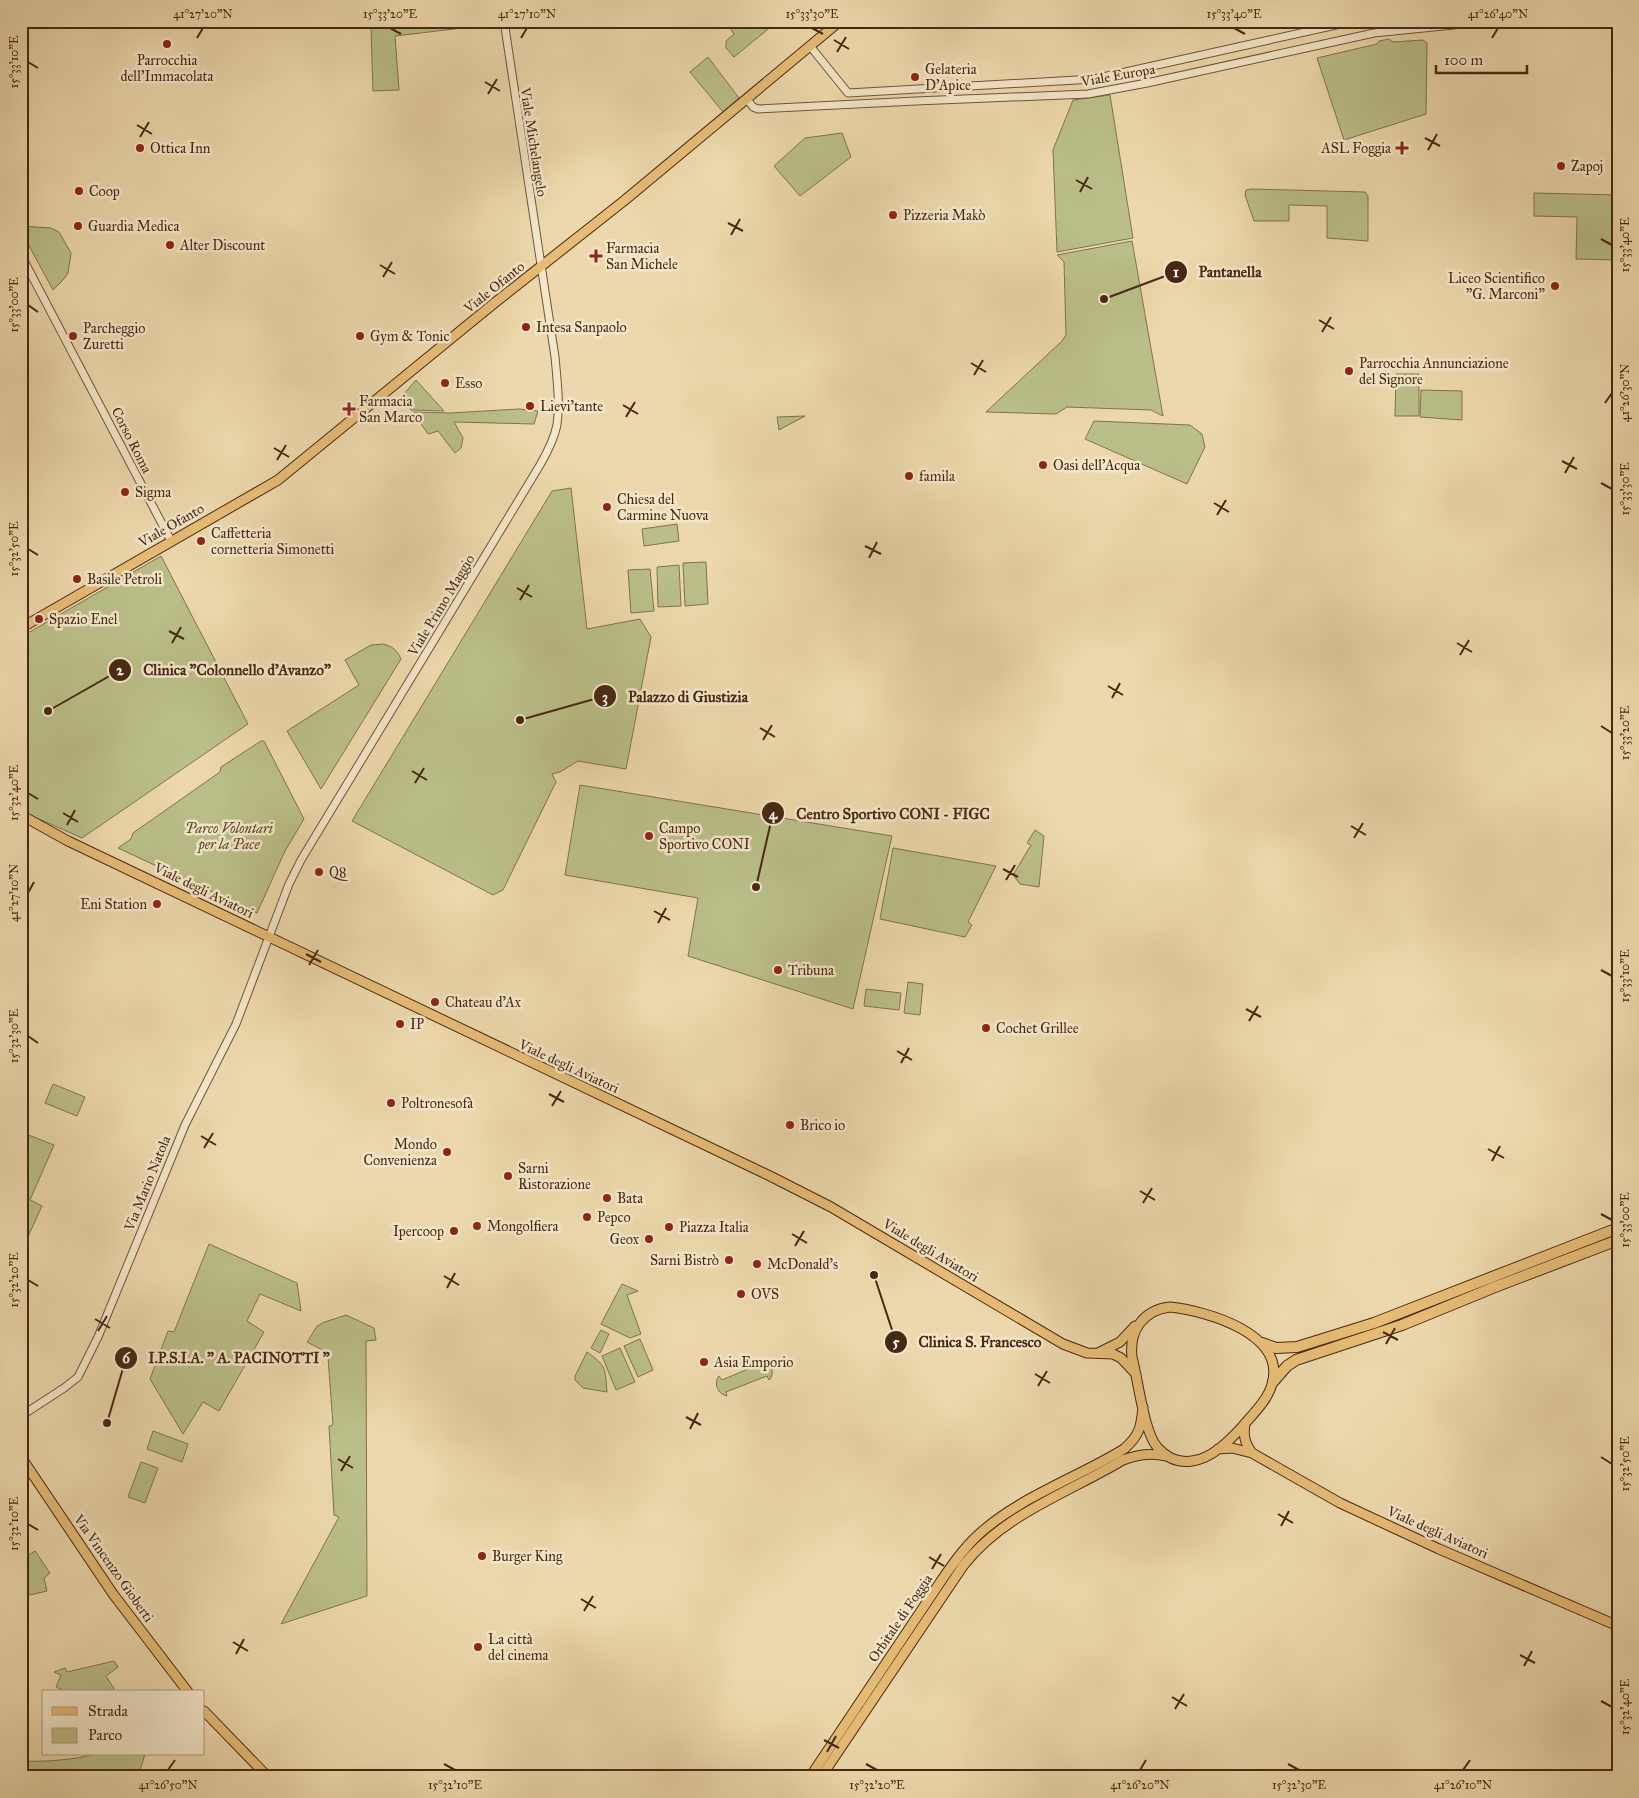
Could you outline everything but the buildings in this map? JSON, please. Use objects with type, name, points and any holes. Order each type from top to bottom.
[{"type":"highway","points":[[1262,1343],[1276,1348],[1297,1347],[1374,1324],[1618,1228]]},
{"type":"highway","points":[[1273,1382],[1287,1366],[1296,1360],[1402,1325],[1618,1240]]},
{"type":"main road","name":"Viale Ofanto","points":[[21,628],[278,480],[625,200],[840,21]]},
{"type":"main road","name":"Viale degli Aviatori","points":[[21,815],[68,841],[778,1180],[835,1210],[1074,1350],[1087,1353],[1113,1354],[1121,1358],[1136,1374]]},
{"type":"main road","points":[[1097,1353],[1120,1342],[1154,1311],[1170,1307],[1181,1308],[1216,1318],[1250,1333],[1262,1343],[1272,1358],[1274,1367],[1273,1382]]},
{"type":"main road","points":[[1139,1323],[1131,1348],[1143,1407],[1152,1440],[1157,1448],[1168,1456]]},
{"type":"main road","name":"Viale degli Aviatori","points":[[1168,1456],[1175,1460],[1192,1461],[1202,1459],[1216,1450],[1245,1424],[1268,1394],[1273,1382]]},
{"type":"main road","name":"Orbitale di Foggia","points":[[810,1777],[963,1551],[977,1536],[1009,1512],[1124,1449],[1139,1433],[1143,1407]]},
{"type":"main road","points":[[1245,1424],[1243,1432],[1245,1443],[1252,1453]]},
{"type":"main road","name":"Viale degli Aviatori","points":[[1216,1450],[1232,1448],[1252,1453],[1340,1503],[1439,1549],[1618,1626]]},
{"type":"main road","name":"Orbitale di Foggia","points":[[822,1777],[953,1580],[979,1547],[1008,1522],[1123,1460],[1149,1453],[1168,1456]]},
{"type":"main road","name":"Via Vincenzo Gioberti","points":[[21,1458],[114,1594],[186,1690]]},
{"type":"main road","points":[[205,1712],[268,1777]]},
{"type":"street","name":"Viale Michelangelo","points":[[504,21],[541,266]]},
{"type":"street","name":"Viale Europa","points":[[810,46],[848,92],[1094,79],[1354,21]]},
{"type":"street","name":"Viale Europa","points":[[747,99],[753,107],[758,109],[1088,94],[1374,34],[1493,21]]},
{"type":"street","name":"Corso Roma","points":[[21,255],[171,541]]},
{"type":"street","name":"Viale Primo Maggio","points":[[270,937],[289,884],[301,860],[548,450],[557,425],[558,400],[555,357],[541,266]]},
{"type":"street","name":"Via Mario Natola","points":[[21,1416],[69,1385],[78,1377],[83,1368],[98,1337],[185,1125],[236,1024],[270,937]]},
{"type":"green space","points":[[378,21],[487,21],[488,25],[395,36],[399,90],[373,91],[371,28]]},
{"type":"green space","points":[[738,21],[778,21],[734,57],[726,48],[726,41],[734,34],[730,28]]},
{"type":"green space","points":[[1389,39],[1393,42],[1423,40],[1427,43],[1426,114],[1344,140],[1317,58],[1377,44],[1379,41]]},
{"type":"green space","points":[[708,57],[739,98],[723,112],[690,72]]},
{"type":"green space","points":[[1110,95],[1133,238],[1057,252],[1053,150],[1073,100]]},
{"type":"green space","points":[[842,133],[851,157],[800,196],[774,166],[805,138]]},
{"type":"green space","points":[[1246,190],[1365,192],[1368,196],[1368,241],[1327,238],[1327,206],[1289,205],[1289,221],[1254,221],[1245,195]]},
{"type":"green space","points":[[1534,193],[1618,195],[1618,260],[1576,259],[1577,217],[1534,216]]},
{"type":"green space","points":[[21,226],[51,228],[59,232],[71,253],[68,273],[53,290],[21,231]]},
{"type":"green space","points":[[1132,241],[1163,416],[1151,410],[1067,407],[1056,414],[986,412],[1062,341],[1066,335],[1064,262],[1057,255]]},
{"type":"green space","points":[[1396,374],[1419,374],[1419,416],[1395,416]]},
{"type":"green space","points":[[416,380],[444,411],[411,410],[403,395]]},
{"type":"green space","points":[[1421,390],[1462,391],[1462,420],[1420,417]]},
{"type":"green space","points":[[519,409],[538,411],[534,424],[454,422],[463,438],[461,448],[455,453],[438,431],[428,434],[413,412],[450,413]]},
{"type":"green space","points":[[805,416],[779,430],[777,417]]},
{"type":"green space","points":[[1094,421],[1190,425],[1202,434],[1205,447],[1187,484],[1085,439]]},
{"type":"green space","points":[[571,488],[587,629],[640,619],[651,637],[626,769],[578,761],[560,772],[552,774],[556,782],[503,890],[493,895],[352,821],[552,491]]},
{"type":"green space","points":[[677,524],[679,541],[644,546],[642,529]]},
{"type":"green space","points":[[161,556],[248,724],[82,838],[30,815],[21,808],[21,637]]},
{"type":"green space","points":[[706,562],[708,604],[685,606],[683,563]]},
{"type":"green space","points":[[679,565],[681,606],[658,607],[657,567]]},
{"type":"green space","points":[[650,569],[654,611],[631,613],[628,570]]},
{"type":"green space","points":[[383,644],[394,649],[401,659],[321,789],[287,731],[359,685],[345,660],[371,645]]},
{"type":"green space","name":"Parco Volontari per la Pace","points":[[261,741],[264,741],[304,819],[285,851],[257,913],[118,848],[131,839],[133,833],[220,772],[221,767]]},
{"type":"green space","points":[[580,785],[892,836],[853,1009],[688,956],[698,898],[565,875]]},
{"type":"green space","points":[[1035,830],[1044,836],[1039,887],[1020,884],[1013,875],[1031,845],[1027,843]]},
{"type":"green space","points":[[893,848],[996,866],[968,922],[972,925],[965,937],[880,919]]},
{"type":"green space","points":[[908,982],[923,984],[920,1015],[904,1013]]},
{"type":"green space","points":[[866,989],[901,993],[899,1010],[864,1006]]},
{"type":"green space","points":[[53,1084],[85,1097],[77,1116],[45,1103]]},
{"type":"green space","points":[[21,1132],[54,1145],[30,1200],[42,1206],[21,1252]]},
{"type":"green space","points":[[209,1244],[297,1283],[301,1311],[260,1294],[247,1321],[264,1332],[219,1411],[203,1402],[183,1434],[150,1379],[168,1331],[174,1332]]},
{"type":"green space","points":[[622,1284],[638,1291],[627,1295],[641,1334],[630,1338],[601,1324]]},
{"type":"green space","points":[[346,1315],[374,1328],[376,1340],[366,1341],[367,1596],[281,1624],[339,1517],[334,1515],[329,1426],[333,1425],[328,1357],[326,1352],[307,1342],[317,1326]]},
{"type":"green space","points":[[601,1330],[609,1334],[600,1353],[591,1348]]},
{"type":"green space","points":[[640,1339],[653,1370],[638,1377],[624,1346]]},
{"type":"green space","points":[[620,1348],[635,1382],[616,1390],[602,1356]]},
{"type":"green space","points":[[587,1352],[604,1369],[607,1392],[583,1388],[575,1380],[575,1376]]},
{"type":"green space","points":[[762,1359],[768,1362],[772,1369],[772,1375],[769,1380],[767,1376],[726,1392],[727,1396],[719,1391],[716,1383],[719,1376],[722,1380],[762,1363]]},
{"type":"green space","points":[[153,1431],[188,1444],[182,1462],[147,1449]]},
{"type":"green space","points":[[141,1462],[158,1468],[145,1503],[128,1497]]},
{"type":"green space","points":[[35,1551],[50,1573],[44,1578],[47,1591],[21,1597],[21,1560]]},
{"type":"green space","points":[[114,1661],[118,1667],[106,1676],[115,1690],[62,1690],[56,1687],[61,1675],[54,1672],[65,1668],[67,1672]]},
{"type":"green space","points":[[86,1756],[144,1756],[138,1777],[21,1777],[21,1761]]},
{"type":"place","name":"Parrocchia dell'Immacolata","points":[[167,44]]},
{"type":"place","name":"Gelateria D'Apice","points":[[915,77]]},
{"type":"place","name":"Ottica Inn","points":[[140,148]]},
{"type":"place","name":"ASL Foggia","points":[[1402,148]]},
{"type":"place","name":"Zapoj","points":[[1561,166]]},
{"type":"place","name":"Coop","points":[[79,191]]},
{"type":"place","name":"Pizzeria Makò","points":[[893,215]]},
{"type":"place","name":"Guardia Medica","points":[[78,226]]},
{"type":"place","name":"Alter Discount","points":[[170,245]]},
{"type":"place","name":"Farmacia San Michele","points":[[596,256]]},
{"type":"place","name":"Liceo Scientifico \"G. Marconi\"","points":[[1555,286]]},
{"type":"place","name":"Pantanella","points":[[1104,299]]},
{"type":"place","name":"Intesa Sanpaolo","points":[[526,327]]},
{"type":"place","name":"Parcheggio Zuretti","points":[[73,336]]},
{"type":"place","name":"Gym & Tonic","points":[[360,336]]},
{"type":"place","name":"Parrocchia Annunciazione del Signore","points":[[1349,371]]},
{"type":"place","name":"Esso","points":[[445,383]]},
{"type":"place","name":"Lievi'tante","points":[[530,406]]},
{"type":"place","name":"Farmacia San Marco","points":[[349,409]]},
{"type":"place","name":"Oasi dell'Acqua","points":[[1043,465]]},
{"type":"place","name":"famila","points":[[909,476]]},
{"type":"place","name":"Sigma","points":[[125,492]]},
{"type":"place","name":"Chiesa del Carmine Nuova","points":[[607,507]]},
{"type":"place","name":"Caffetteria cornetteria Simonetti","points":[[201,541]]},
{"type":"place","name":"Basile Petroli","points":[[77,579]]},
{"type":"place","name":"Spazio Enel","points":[[39,619]]},
{"type":"place","name":"Clinica \"Colonnello d'Avanzo\"","points":[[48,711]]},
{"type":"place","name":"Palazzo di Giustizia","points":[[520,720]]},
{"type":"place","name":"Campo Sportivo CONI","points":[[649,836]]},
{"type":"place","name":"Q8","points":[[319,872]]},
{"type":"place","name":"Centro Sportivo CONI - FIGC","points":[[756,887]]},
{"type":"place","name":"Eni Station","points":[[157,904]]},
{"type":"place","name":"Tribuna","points":[[778,970]]},
{"type":"place","name":"Chateau d'Ax","points":[[435,1002]]},
{"type":"place","name":"IP","points":[[400,1024]]},
{"type":"place","name":"Cochet Grillee","points":[[986,1028]]},
{"type":"place","name":"Poltronesofà","points":[[391,1103]]},
{"type":"place","name":"Brico io","points":[[790,1125]]},
{"type":"place","name":"Mondo Convenienza","points":[[447,1152]]},
{"type":"place","name":"Sarni Ristorazione","points":[[508,1176]]},
{"type":"place","name":"Bata","points":[[607,1198]]},
{"type":"place","name":"Pepco","points":[[587,1217]]},
{"type":"place","name":"Mongolfiera","points":[[477,1226]]},
{"type":"place","name":"Piazza Italia","points":[[669,1227]]},
{"type":"place","name":"Ipercoop","points":[[454,1231]]},
{"type":"place","name":"Geox","points":[[649,1239]]},
{"type":"place","name":"Sarni Bistrò","points":[[729,1260]]},
{"type":"place","name":"McDonald's","points":[[757,1264]]},
{"type":"place","name":"Clinica S. Francesco","points":[[874,1275]]},
{"type":"place","name":"OVS","points":[[741,1294]]},
{"type":"place","name":"Asia Emporio","points":[[704,1362]]},
{"type":"place","name":"I.P.S.I.A. \" A. PACINOTTI \"","points":[[107,1423]]},
{"type":"place","name":"Burger King","points":[[482,1556]]},
{"type":"place","name":"La città del cinema","points":[[478,1647]]}]
